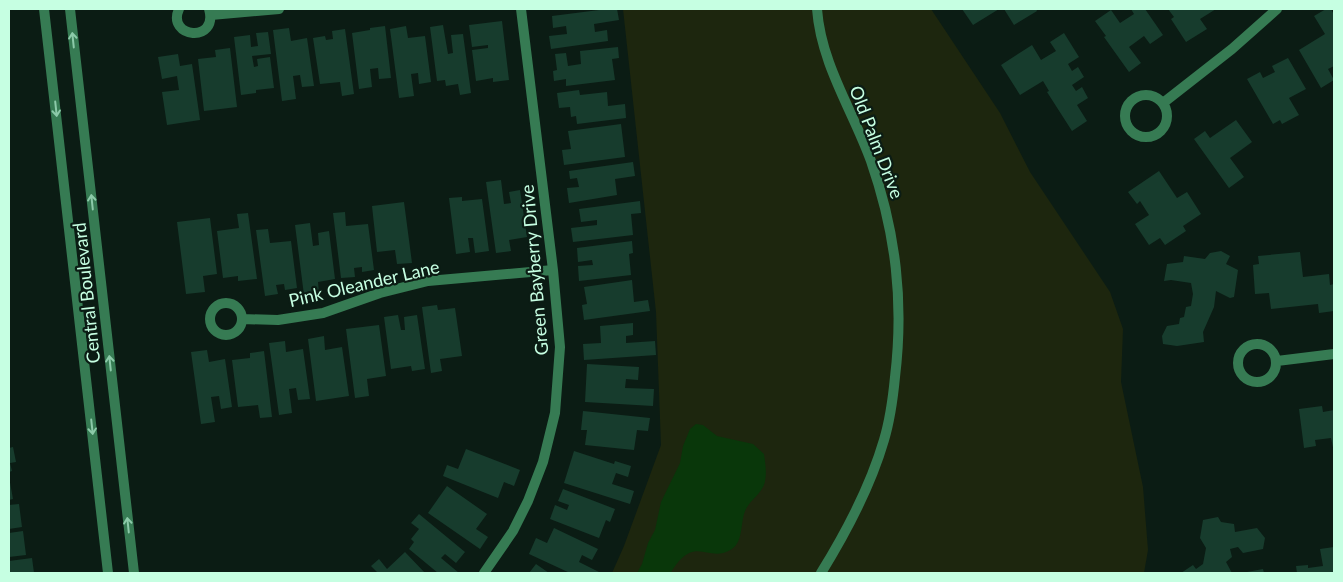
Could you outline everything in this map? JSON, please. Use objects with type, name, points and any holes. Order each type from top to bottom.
[{"type":"street","name":"Central Boulevard","points":[[44,9],[108,573]]},
{"type":"street","name":"Central Boulevard","points":[[70,9],[134,573]]},
{"type":"street","points":[[179,9],[177,18],[179,25],[189,33],[196,34],[202,32],[207,27],[210,22],[210,12],[279,9]]},
{"type":"street","name":"Green Bayberry Drive","points":[[484,573],[512,532],[528,501],[544,462],[555,413],[560,347],[553,270],[521,9]]},
{"type":"street","name":"Old Palm Drive","points":[[816,9],[830,68],[870,159],[883,198],[894,248],[899,296],[898,349],[893,393],[884,439],[869,484],[848,528],[821,573]]},
{"type":"street","points":[[1163,103],[1277,9]]},
{"type":"street","points":[[1140,95],[1149,95],[1157,97],[1163,103],[1167,111],[1167,119],[1165,127],[1159,133],[1152,137],[1143,138],[1135,135],[1129,129],[1125,122],[1124,113],[1127,105],[1133,99],[1140,95]]},
{"type":"street","name":"Pink Oleander Lane","points":[[242,319],[278,320],[323,313],[380,293],[428,281],[553,270]]},
{"type":"street","points":[[1277,361],[1334,354]]},
{"type":"shaded area","points":[[623,9],[931,9],[1000,113],[1030,172],[1110,292],[1123,329],[1121,382],[1143,487],[1148,550],[1144,573],[612,573],[624,546],[661,445],[656,312]]},
{"type":"shaded area","points":[[696,424],[703,425],[717,436],[753,444],[764,454],[766,474],[764,485],[746,509],[740,536],[732,549],[717,554],[693,552],[679,561],[671,573],[637,573],[655,530],[661,502],[680,463],[683,446],[690,429]]},
{"type":"building","points":[[617,9],[619,20],[594,24],[595,32],[607,30],[608,41],[551,49],[549,36],[567,34],[566,26],[553,28],[552,16]]},
{"type":"building","points":[[962,9],[999,9],[973,25]]},
{"type":"building","points":[[1004,9],[1036,9],[1037,11],[1014,25]]},
{"type":"building","points":[[1131,9],[1145,9],[1163,35],[1150,44],[1144,36],[1129,47],[1141,63],[1129,72],[1095,21],[1111,10],[1120,23],[1134,14]]},
{"type":"building","points":[[1168,9],[1216,9],[1200,19],[1207,29],[1186,42],[1171,19],[1174,17]]},
{"type":"building","points":[[1326,9],[1331,9],[1334,15],[1334,66],[1328,69],[1334,80],[1321,88],[1299,50],[1325,34],[1314,16]]},
{"type":"building","points":[[502,21],[509,80],[493,82],[493,78],[476,81],[472,50],[488,48],[488,45],[472,47],[469,25]]},
{"type":"building","points":[[443,25],[448,54],[453,53],[451,35],[463,34],[471,93],[460,95],[458,84],[446,86],[445,80],[437,81],[430,27]]},
{"type":"building","points":[[385,26],[391,78],[379,79],[378,68],[370,69],[372,87],[359,89],[352,33]]},
{"type":"building","points":[[406,26],[408,38],[425,36],[431,82],[419,84],[418,73],[411,74],[414,96],[399,98],[390,29]]},
{"type":"building","points":[[289,28],[291,41],[307,38],[314,86],[302,87],[300,75],[293,76],[296,99],[282,101],[273,30]]},
{"type":"building","points":[[345,29],[354,94],[342,96],[340,82],[320,84],[313,38],[325,36],[326,40],[333,39],[332,31]]},
{"type":"building","points":[[268,32],[271,54],[252,56],[254,67],[258,66],[257,59],[270,57],[274,88],[256,90],[256,93],[241,95],[234,37],[250,35],[251,47],[258,46],[256,33]]},
{"type":"building","points":[[1064,33],[1079,57],[1068,64],[1072,71],[1078,67],[1084,77],[1072,85],[1076,91],[1082,87],[1088,98],[1077,105],[1087,121],[1072,131],[1047,92],[1049,91],[1043,81],[1020,95],[1001,65],[1032,45],[1041,60],[1056,51],[1050,42]]},
{"type":"building","points":[[618,47],[619,58],[612,59],[615,80],[566,86],[566,79],[554,81],[553,71],[557,70],[555,54],[566,53],[568,66],[581,64],[580,51]]},
{"type":"building","points":[[230,48],[237,107],[204,111],[198,59],[216,57],[215,50]]},
{"type":"building","points":[[178,54],[180,66],[192,64],[200,120],[167,125],[162,92],[179,90],[177,76],[162,79],[158,57]]},
{"type":"building","points":[[1288,58],[1306,89],[1289,98],[1299,115],[1282,124],[1280,120],[1273,124],[1247,79],[1260,72],[1263,78],[1275,72],[1272,66]]},
{"type":"building","points":[[579,90],[580,95],[607,92],[608,106],[625,104],[626,118],[577,124],[576,116],[571,117],[570,107],[559,108],[557,93]]},
{"type":"building","points":[[1236,120],[1252,142],[1230,158],[1244,177],[1229,188],[1194,139],[1205,131],[1210,138]]},
{"type":"building","points":[[621,124],[625,157],[564,165],[562,150],[571,149],[568,131]]},
{"type":"building","points":[[633,162],[635,176],[615,179],[617,195],[569,203],[567,188],[579,187],[577,178],[570,179],[569,171]]},
{"type":"building","points":[[1159,171],[1177,198],[1187,192],[1201,214],[1183,226],[1186,231],[1165,245],[1160,238],[1149,245],[1135,224],[1149,215],[1140,201],[1137,204],[1128,192]]},
{"type":"building","points":[[501,180],[504,204],[511,203],[509,192],[520,190],[527,237],[509,240],[511,251],[496,253],[486,182]]},
{"type":"building","points":[[462,197],[462,201],[482,199],[489,251],[475,253],[473,238],[468,238],[470,252],[456,254],[449,198]]},
{"type":"building","points":[[640,201],[641,213],[631,214],[633,235],[573,242],[571,228],[597,225],[597,220],[581,222],[579,209]]},
{"type":"building","points":[[404,202],[412,263],[397,264],[395,250],[377,252],[372,206]]},
{"type":"building","points":[[345,212],[346,226],[368,224],[374,270],[362,272],[362,267],[354,268],[355,277],[341,278],[333,213]]},
{"type":"building","points":[[248,213],[257,279],[238,281],[238,276],[223,278],[217,231],[239,228],[237,214]]},
{"type":"building","points":[[210,218],[217,274],[203,276],[205,292],[186,294],[177,222]]},
{"type":"building","points":[[310,223],[313,246],[319,245],[318,233],[329,231],[335,279],[318,282],[319,293],[304,295],[295,225]]},
{"type":"building","points":[[268,229],[270,243],[291,241],[297,288],[285,290],[284,284],[276,285],[278,294],[265,296],[256,230]]},
{"type":"building","points":[[632,241],[633,253],[629,254],[631,275],[579,281],[578,266],[593,265],[592,260],[578,262],[577,248]]},
{"type":"building","points":[[1221,251],[1230,256],[1226,264],[1238,270],[1234,297],[1230,298],[1216,291],[1214,307],[1203,332],[1204,342],[1177,346],[1163,344],[1162,336],[1167,326],[1179,324],[1180,318],[1184,317],[1186,307],[1191,306],[1193,294],[1191,283],[1171,280],[1164,281],[1167,264],[1183,262],[1184,256],[1205,259],[1210,253]]},
{"type":"building","points":[[1300,252],[1303,277],[1329,274],[1330,285],[1334,284],[1334,311],[1319,313],[1318,304],[1271,309],[1269,293],[1255,294],[1253,265],[1259,264],[1258,256]]},
{"type":"building","points":[[632,280],[634,302],[648,300],[650,311],[584,320],[582,305],[587,304],[584,287]]},
{"type":"building","points":[[437,305],[438,310],[455,308],[462,356],[440,359],[442,371],[431,373],[422,307]]},
{"type":"building","points":[[398,315],[401,330],[405,330],[404,317],[417,315],[425,369],[412,371],[411,366],[391,369],[384,317]]},
{"type":"building","points":[[633,323],[633,335],[626,336],[626,343],[655,341],[656,355],[584,360],[583,344],[601,343],[600,326]]},
{"type":"building","points":[[379,325],[386,376],[367,379],[369,396],[355,398],[346,329]]},
{"type":"building","points":[[324,336],[325,350],[342,347],[349,396],[316,401],[308,339]]},
{"type":"building","points":[[285,341],[286,352],[303,349],[310,399],[298,400],[296,388],[289,389],[292,413],[279,415],[269,343]]},
{"type":"building","points":[[207,350],[209,362],[225,359],[232,407],[221,409],[219,396],[211,397],[215,422],[201,424],[191,352]]},
{"type":"building","points":[[264,351],[272,417],[260,418],[258,405],[238,407],[232,360],[250,358],[250,353]]},
{"type":"building","points":[[587,364],[639,367],[638,380],[626,379],[625,388],[654,389],[653,406],[585,402]]},
{"type":"building","points":[[1322,406],[1323,412],[1334,410],[1334,452],[1331,438],[1315,440],[1316,446],[1304,448],[1299,409]]},
{"type":"building","points":[[583,411],[650,418],[648,431],[637,430],[634,450],[585,445],[587,430],[581,430]]},
{"type":"building","points":[[13,447],[16,462],[10,463],[12,471],[9,472],[9,448]]},
{"type":"building","points":[[466,449],[520,470],[514,486],[504,482],[498,498],[443,476],[447,465],[458,469]]},
{"type":"building","points":[[574,451],[614,464],[615,461],[631,466],[628,477],[616,473],[612,484],[634,491],[630,504],[564,483]]},
{"type":"building","points":[[9,477],[13,499],[9,500]]},
{"type":"building","points":[[447,486],[487,514],[476,529],[488,537],[480,549],[428,513]]},
{"type":"building","points":[[563,489],[615,509],[610,522],[606,520],[599,538],[550,519],[555,505],[567,510],[569,505],[558,501]]},
{"type":"building","points":[[19,504],[22,527],[9,529],[9,505]]},
{"type":"building","points":[[419,514],[465,552],[456,563],[445,554],[441,558],[459,573],[438,573],[409,549],[414,542],[411,539],[419,529],[411,523]]},
{"type":"building","points":[[1218,517],[1221,522],[1234,524],[1235,532],[1257,528],[1265,538],[1263,549],[1243,553],[1238,547],[1230,549],[1232,557],[1226,562],[1232,573],[1181,573],[1193,565],[1196,569],[1203,564],[1206,548],[1200,538],[1203,520]]},
{"type":"building","points":[[554,528],[598,549],[592,560],[582,555],[579,562],[599,573],[570,573],[529,554],[536,538],[547,543]]},
{"type":"building","points":[[23,531],[26,555],[9,557],[9,533]]},
{"type":"building","points":[[1334,547],[1334,573],[1297,573],[1296,566],[1308,565],[1308,568],[1323,566],[1320,549]]},
{"type":"building","points":[[405,552],[425,573],[378,573],[371,566],[379,559],[387,569]]},
{"type":"building","points":[[32,558],[34,573],[9,573],[9,561]]},
{"type":"building","points":[[536,564],[549,573],[529,573]]},
{"type":"building","points":[[1263,569],[1264,573],[1247,573],[1247,572]]}]
